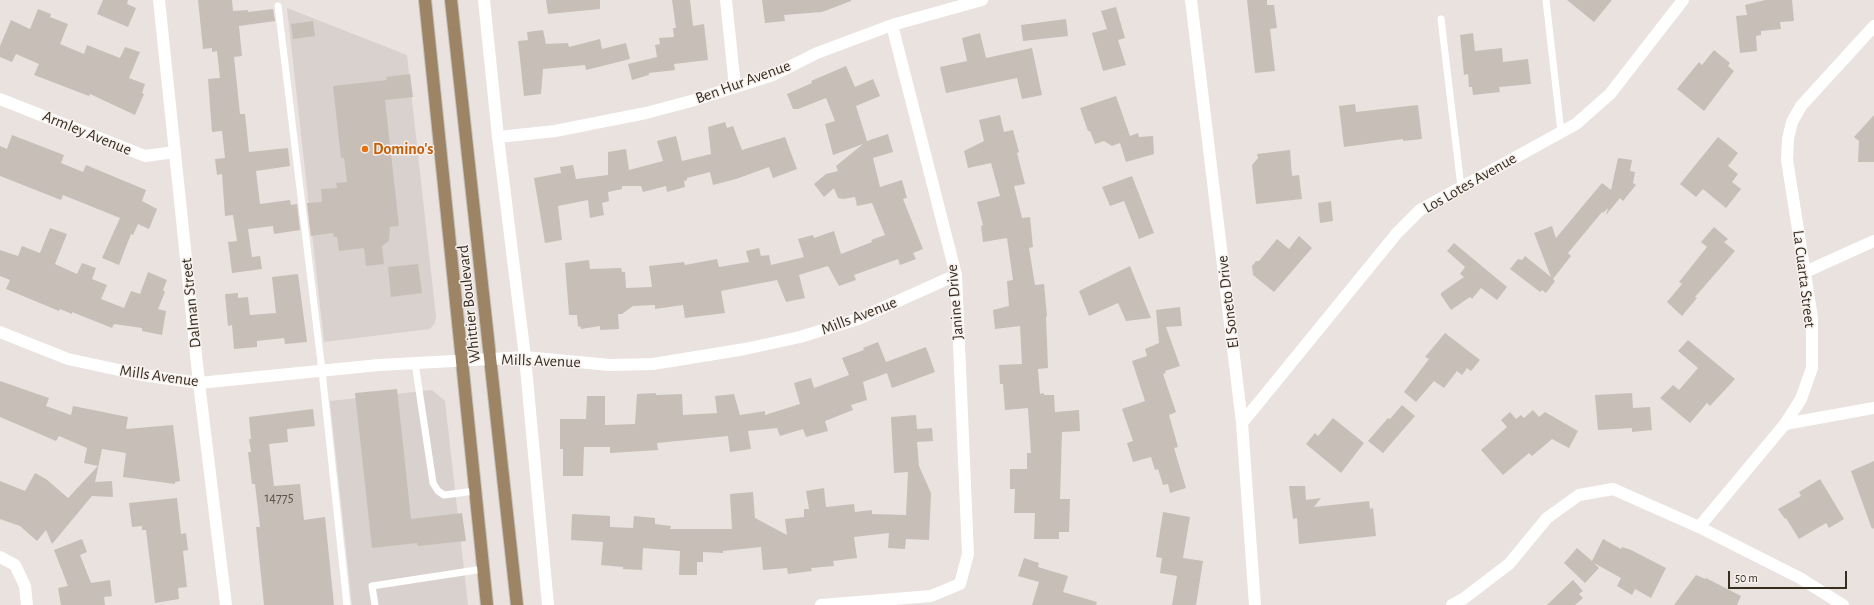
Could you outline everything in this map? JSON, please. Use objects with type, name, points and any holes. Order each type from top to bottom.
[{"type":"main road","name":"Whittier Boulevard","points":[[425,0],[487,605]]},
{"type":"main road","name":"Whittier Boulevard","points":[[451,0],[517,605]]},
{"type":"street","name":"Dalman Street","points":[[159,0],[199,383],[226,605]]},
{"type":"street","points":[[484,0],[498,137],[525,357],[548,605],[558,605]]},
{"type":"street","points":[[726,0],[735,87]]},
{"type":"street","name":"Ben Hur Avenue","points":[[498,137],[555,131],[646,112],[735,87],[773,75],[817,53],[892,26],[982,0]]},
{"type":"street","name":"El Soneto Drive","points":[[1191,0],[1242,423],[1255,605]]},
{"type":"street","name":"Los Lotes Avenue","points":[[1242,423],[1397,233],[1420,210],[1576,124],[1610,94],[1683,0]]},
{"type":"street","name":"Janine Drive","points":[[821,605],[931,596],[960,584],[968,554],[956,275],[892,26]]},
{"type":"street","name":"La Cuarta Street","points":[[1699,527],[1785,424],[1801,399],[1812,368],[1812,318],[1787,160],[1788,139],[1792,122],[1801,106],[1874,26]]},
{"type":"street","name":"Armley Avenue","points":[[0,99],[145,156],[175,152]]},
{"type":"street","points":[[1805,272],[1874,241]]},
{"type":"street","name":"Mills Avenue","points":[[0,332],[68,359],[142,375],[199,383],[322,371],[525,357],[610,365],[653,364],[745,349],[800,337],[858,319],[956,275]]},
{"type":"street","points":[[1785,424],[1874,408]]},
{"type":"street","points":[[1452,605],[1465,602],[1509,564],[1547,518],[1579,495],[1613,489],[1699,527],[1800,578],[1843,605]]},
{"type":"street","points":[[0,557],[15,565],[25,586],[27,605]]},
{"type":"lane","points":[[1546,0],[1561,132]]},
{"type":"lane","points":[[278,6],[322,371],[347,605]]},
{"type":"lane","points":[[1441,19],[1461,187]]},
{"type":"lane","points":[[415,364],[433,483],[438,491],[444,495],[475,491]]},
{"type":"lane","points":[[375,605],[372,586],[483,569]]},
{"type":"shaded area","points":[[287,8],[407,55],[436,317],[435,323],[430,329],[324,342]]},
{"type":"shaded area","points":[[432,390],[445,401],[468,605],[352,605],[330,401]]},
{"type":"building","points":[[103,0],[128,0],[127,4],[136,8],[128,27],[97,14]]},
{"type":"building","points":[[198,0],[232,0],[233,11],[248,10],[248,12],[273,9],[275,21],[239,26],[242,56],[234,57],[240,114],[245,114],[249,152],[288,148],[290,166],[256,171],[260,204],[290,200],[291,205],[297,204],[300,230],[274,234],[273,226],[248,229],[252,257],[260,256],[262,269],[232,273],[228,242],[237,241],[233,215],[225,216],[222,174],[217,175],[215,159],[225,158],[222,131],[212,132],[208,79],[220,78],[217,51],[212,52],[212,48],[203,49]]},
{"type":"building","points":[[546,0],[600,0],[600,9],[548,14]]},
{"type":"building","points":[[672,0],[690,0],[693,26],[704,24],[708,60],[674,64],[675,70],[649,73],[649,75],[632,80],[628,64],[657,57],[655,45],[660,44],[659,38],[674,37],[673,28],[676,28]]},
{"type":"building","points":[[762,0],[851,1],[822,12],[784,15],[785,21],[765,23]]},
{"type":"building","points":[[1247,0],[1267,0],[1267,5],[1274,5],[1277,28],[1270,29],[1275,71],[1255,73]]},
{"type":"building","points":[[1567,0],[1612,0],[1594,22]]},
{"type":"building","points":[[1765,0],[1792,0],[1794,21],[1780,22],[1781,29],[1761,31],[1761,35],[1756,36],[1757,51],[1740,53],[1736,16],[1747,15],[1745,5]]},
{"type":"building","points":[[1116,7],[1125,38],[1118,40],[1126,65],[1103,71],[1092,33],[1107,29],[1101,11]]},
{"type":"building","points":[[38,9],[51,14],[50,17],[68,24],[60,44],[84,54],[87,45],[120,58],[125,47],[140,52],[129,78],[145,84],[142,93],[144,94],[135,115],[90,94],[89,96],[34,75],[39,64],[16,54],[12,62],[0,57],[0,46],[11,20],[30,29]]},
{"type":"building","points":[[1066,19],[1068,36],[1023,41],[1021,25]]},
{"type":"building","points":[[313,21],[315,36],[293,39],[291,24]]},
{"type":"building","points":[[543,30],[546,44],[568,43],[569,47],[600,39],[602,49],[626,43],[630,59],[586,70],[585,65],[543,69],[541,94],[524,96],[518,41],[528,40],[527,32]]},
{"type":"building","points":[[980,33],[986,58],[1032,48],[1042,95],[1022,99],[1017,78],[946,93],[940,67],[967,61],[962,38]]},
{"type":"building","points":[[1473,33],[1475,51],[1502,48],[1503,62],[1528,59],[1531,84],[1499,87],[1500,92],[1473,95],[1472,87],[1469,87],[1468,74],[1464,75],[1460,35]]},
{"type":"building","points":[[1714,50],[1730,63],[1728,66],[1734,71],[1704,111],[1677,89],[1699,62],[1702,65]]},
{"type":"building","points":[[846,66],[855,87],[873,79],[880,96],[856,106],[867,141],[888,134],[893,152],[873,158],[880,187],[902,180],[907,198],[903,199],[923,249],[913,253],[916,259],[900,265],[898,259],[854,275],[856,280],[839,286],[828,266],[799,275],[805,298],[786,302],[777,280],[721,291],[725,313],[685,318],[683,305],[655,309],[655,305],[633,306],[622,314],[618,314],[619,329],[600,330],[600,326],[581,329],[580,326],[578,327],[577,315],[569,315],[565,263],[589,260],[590,269],[621,268],[622,272],[625,272],[626,288],[652,287],[649,266],[684,262],[685,265],[717,259],[719,267],[749,262],[746,251],[759,248],[761,256],[769,255],[771,265],[804,257],[798,239],[813,235],[814,238],[834,231],[841,254],[872,242],[871,240],[885,235],[872,203],[857,206],[855,197],[843,199],[838,198],[834,188],[824,197],[814,184],[826,174],[838,171],[836,166],[863,144],[833,155],[825,124],[835,121],[826,98],[798,109],[793,109],[787,94],[812,83],[811,81]]},
{"type":"building","points":[[410,74],[413,97],[385,100],[399,226],[390,227],[389,241],[382,246],[384,264],[366,266],[364,248],[339,251],[337,237],[334,237],[333,233],[311,236],[307,203],[322,202],[321,189],[337,188],[336,183],[347,182],[344,158],[341,158],[333,86],[387,80],[386,77]]},
{"type":"building","points":[[1116,96],[1130,136],[1138,133],[1139,137],[1153,136],[1154,154],[1126,162],[1120,143],[1112,146],[1104,141],[1095,144],[1090,131],[1088,131],[1080,108]]},
{"type":"building","points":[[1355,104],[1356,112],[1418,105],[1422,139],[1403,141],[1403,139],[1344,147],[1339,106]]},
{"type":"building","points":[[1000,115],[1004,132],[1013,130],[1019,152],[1017,153],[1025,184],[1014,186],[1022,218],[1030,217],[1033,247],[1029,248],[1035,285],[1044,284],[1047,316],[1048,368],[1038,369],[1040,394],[1044,393],[1044,395],[1054,395],[1055,412],[1079,410],[1080,431],[1062,432],[1060,499],[1070,499],[1069,532],[1059,532],[1059,539],[1034,539],[1035,513],[1014,513],[1015,489],[1010,489],[1010,469],[1027,469],[1027,453],[1031,453],[1028,408],[1005,410],[1003,384],[1000,384],[999,365],[1022,364],[1020,326],[995,329],[993,310],[1009,306],[1007,281],[1013,280],[1007,238],[983,242],[981,226],[983,225],[977,202],[1000,196],[991,163],[968,168],[964,151],[984,141],[979,120]]},
{"type":"building","points":[[1874,115],[1874,162],[1858,162],[1859,141],[1854,137]]},
{"type":"building","points":[[725,122],[727,128],[733,126],[742,150],[785,137],[797,169],[773,178],[769,167],[736,179],[713,185],[710,172],[687,178],[687,180],[684,181],[685,187],[667,192],[666,186],[643,192],[641,186],[622,186],[622,189],[608,192],[609,201],[602,203],[604,215],[590,218],[588,200],[558,206],[562,240],[545,243],[534,178],[561,173],[560,167],[573,165],[576,179],[608,175],[608,152],[626,149],[629,170],[663,161],[657,141],[676,136],[682,161],[711,154],[708,127]]},
{"type":"building","points":[[12,135],[64,155],[61,163],[83,172],[86,165],[146,190],[142,201],[157,209],[149,229],[138,224],[133,235],[131,234],[119,265],[102,258],[120,218],[63,195],[61,200],[0,176],[0,146],[7,149]]},
{"type":"building","points":[[1718,137],[1738,153],[1728,166],[1738,174],[1732,182],[1741,189],[1726,208],[1703,189],[1696,197],[1680,184]]},
{"type":"building","points":[[1290,150],[1292,176],[1299,175],[1302,199],[1256,204],[1252,165],[1258,158],[1257,154]]},
{"type":"building","points":[[1618,158],[1632,160],[1630,171],[1635,172],[1633,183],[1636,185],[1623,201],[1620,198],[1606,215],[1608,208],[1603,213],[1602,212],[1568,253],[1571,256],[1553,279],[1555,281],[1546,293],[1542,290],[1540,292],[1510,269],[1518,259],[1522,260],[1525,256],[1551,277],[1534,233],[1552,226],[1556,238],[1602,183],[1611,190]]},
{"type":"building","points":[[1132,176],[1154,233],[1139,239],[1124,201],[1110,206],[1102,187]]},
{"type":"building","points":[[1331,201],[1333,221],[1320,223],[1318,203]]},
{"type":"building","points":[[1714,227],[1728,239],[1724,242],[1735,251],[1695,297],[1697,298],[1682,316],[1667,302],[1682,284],[1679,282],[1707,247],[1701,242]]},
{"type":"building","points":[[50,228],[67,234],[55,264],[77,274],[82,263],[96,268],[92,279],[107,285],[101,299],[124,308],[131,291],[140,294],[148,272],[167,280],[163,290],[165,292],[158,309],[166,311],[162,335],[142,331],[142,328],[114,324],[112,328],[72,312],[72,314],[60,309],[59,311],[6,289],[10,280],[0,276],[0,250],[18,256],[22,246],[40,253]]},
{"type":"building","points":[[1299,236],[1312,248],[1274,292],[1253,275],[1252,266],[1256,261],[1259,261],[1277,239],[1289,249]]},
{"type":"building","points":[[1454,243],[1507,287],[1497,300],[1481,288],[1472,299],[1470,297],[1451,310],[1441,293],[1464,277],[1460,274],[1465,267],[1447,251]]},
{"type":"building","points":[[418,264],[422,293],[391,297],[388,267]]},
{"type":"building","points":[[1130,266],[1151,318],[1126,321],[1118,303],[1089,316],[1079,291]]},
{"type":"building","points":[[298,274],[307,342],[285,344],[284,338],[257,341],[257,347],[234,349],[232,325],[228,326],[225,294],[238,293],[238,298],[248,297],[250,315],[276,313],[272,277]]},
{"type":"building","points":[[1180,307],[1182,326],[1166,327],[1180,366],[1165,371],[1166,373],[1163,374],[1176,412],[1169,415],[1178,447],[1174,448],[1186,488],[1170,493],[1168,484],[1163,485],[1158,469],[1155,470],[1151,457],[1133,462],[1127,443],[1133,441],[1122,409],[1145,401],[1132,361],[1147,356],[1145,349],[1159,343],[1156,310]]},
{"type":"building","points":[[1445,333],[1480,360],[1471,371],[1467,368],[1462,375],[1457,371],[1444,388],[1434,381],[1416,402],[1404,392],[1429,359],[1425,357]]},
{"type":"building","points":[[1688,340],[1735,379],[1710,406],[1707,403],[1690,423],[1660,398],[1673,385],[1679,390],[1698,368],[1678,351]]},
{"type":"building","points":[[878,342],[886,362],[926,347],[935,372],[892,388],[887,373],[863,382],[867,400],[851,405],[853,410],[825,421],[828,431],[806,437],[803,429],[780,436],[777,428],[748,431],[751,449],[730,452],[728,436],[657,443],[658,450],[610,453],[610,447],[584,447],[583,476],[563,476],[563,449],[560,449],[560,419],[586,419],[587,396],[605,396],[605,425],[635,424],[637,394],[682,394],[683,415],[717,413],[715,396],[734,394],[740,415],[765,411],[765,415],[800,404],[794,383],[811,378],[814,388],[849,375],[842,358],[864,350],[863,348]]},
{"type":"building","points":[[0,381],[49,398],[46,406],[71,415],[73,406],[128,417],[126,429],[173,425],[180,481],[175,482],[175,484],[123,477],[126,453],[102,449],[95,482],[112,481],[113,497],[92,496],[52,544],[46,530],[37,541],[20,526],[0,519],[0,481],[25,491],[35,473],[46,479],[68,498],[98,466],[84,463],[87,448],[59,436],[56,441],[0,417]]},
{"type":"building","points":[[397,389],[411,519],[462,513],[466,541],[418,546],[417,543],[372,548],[355,393]]},
{"type":"building","points":[[1632,393],[1633,408],[1650,407],[1652,430],[1632,432],[1632,428],[1598,430],[1595,395]]},
{"type":"building","points":[[1402,405],[1415,416],[1383,453],[1368,441],[1388,418],[1390,419]]},
{"type":"building","points":[[313,409],[315,426],[287,429],[288,442],[269,444],[274,486],[300,484],[304,520],[325,517],[334,605],[264,605],[256,527],[260,527],[255,484],[252,484],[248,452],[251,452],[249,439],[251,439],[249,417]]},
{"type":"building","points":[[1533,410],[1539,417],[1545,412],[1578,431],[1569,448],[1552,439],[1532,456],[1529,453],[1503,475],[1481,450],[1507,427],[1501,420],[1510,412],[1516,419],[1521,415],[1524,418]]},
{"type":"building","points":[[916,415],[917,429],[932,428],[933,441],[917,442],[919,466],[931,493],[929,540],[906,539],[905,549],[888,548],[889,533],[854,537],[857,558],[833,561],[834,566],[811,568],[812,571],[788,574],[787,568],[763,570],[761,547],[723,551],[723,553],[703,552],[703,562],[697,562],[697,575],[679,575],[680,551],[643,548],[642,570],[623,569],[623,567],[601,565],[603,542],[571,540],[572,514],[610,516],[610,527],[633,528],[634,516],[655,518],[655,524],[671,526],[670,529],[732,529],[730,494],[753,492],[755,518],[787,535],[785,519],[804,517],[804,509],[809,509],[806,491],[824,488],[826,507],[854,504],[855,512],[872,510],[872,514],[906,515],[908,472],[894,473],[891,417]]},
{"type":"building","points":[[1333,418],[1364,443],[1341,473],[1306,444],[1315,433],[1318,436]]},
{"type":"building","points":[[1874,461],[1874,528],[1872,529],[1851,471]]},
{"type":"building","points":[[1820,479],[1844,519],[1829,528],[1826,523],[1799,539],[1786,518],[1785,519],[1778,509],[1801,496],[1799,492]]},
{"type":"building","points":[[1289,486],[1305,486],[1306,500],[1321,498],[1314,507],[1369,501],[1370,509],[1373,508],[1376,536],[1299,544],[1297,518],[1293,519]]},
{"type":"building","points":[[177,498],[181,534],[186,533],[188,550],[183,551],[187,587],[178,588],[179,599],[155,603],[146,530],[142,530],[142,526],[132,527],[129,503]]},
{"type":"building","points":[[1163,512],[1190,517],[1183,558],[1203,561],[1196,605],[1172,605],[1177,576],[1160,573],[1162,558],[1156,557]]},
{"type":"building","points":[[82,539],[87,552],[80,555],[91,583],[110,580],[112,596],[104,597],[105,605],[61,605],[58,588],[68,586],[54,550]]},
{"type":"building","points":[[1603,539],[1621,549],[1622,547],[1631,550],[1666,568],[1651,598],[1635,589],[1632,595],[1617,586],[1621,578],[1594,563],[1599,568],[1585,583],[1564,563],[1577,548],[1592,561]]},
{"type":"building","points":[[1024,558],[1039,563],[1038,567],[1068,576],[1063,592],[1097,602],[1096,605],[1032,605],[1039,582],[1018,576]]},
{"type":"building","points":[[1696,575],[1705,579],[1706,578],[1741,596],[1737,605],[1674,605]]},
{"type":"building","points":[[1573,580],[1583,591],[1579,594],[1583,598],[1575,605],[1547,605]]},
{"type":"place","name":"Domino's","points":[[365,149]]}]
